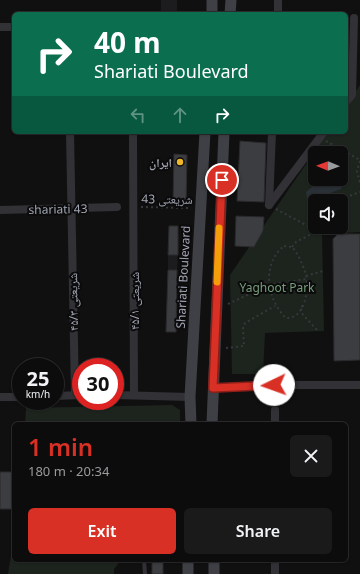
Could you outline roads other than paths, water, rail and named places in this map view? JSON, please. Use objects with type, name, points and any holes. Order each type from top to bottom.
[{"type":"main road","points":[[212,0],[212,12]]},
{"type":"main road","points":[[230,12],[231,0]]},
{"type":"main road","name":"Shariati Boulevard","points":[[191,422],[190,397],[204,134]]},
{"type":"main road","points":[[212,422],[224,134]]},
{"type":"main road","points":[[188,562],[188,574]]},
{"type":"main road","points":[[214,562],[214,574]]},
{"type":"street","points":[[278,0],[278,12]]},
{"type":"street","points":[[348,99],[352,94],[354,18]]},
{"type":"street","points":[[0,27],[12,27]]},
{"type":"street","name":"شریعتی ۴۵/۳","points":[[70,134],[71,208],[77,358]]},
{"type":"street","name":"شریعتی ۴۵/۱","points":[[133,134],[134,394]]},
{"type":"street","points":[[272,134],[269,205],[322,135]]},
{"type":"street","name":"shariati 43","points":[[0,210],[117,208]]},
{"type":"street","points":[[213,388],[274,385],[360,385]]},
{"type":"street","points":[[124,395],[190,397]]},
{"type":"street","points":[[0,397],[12,396]]},
{"type":"street","points":[[274,410],[275,422]]},
{"type":"street","points":[[275,562],[275,574]]},
{"type":"lane","points":[[144,562],[145,574]]},
{"type":"place","name":"ایران","points":[[180,162]]},
{"type":"park label","name":"Yaghoot Park","points":[[277,287]]}]
